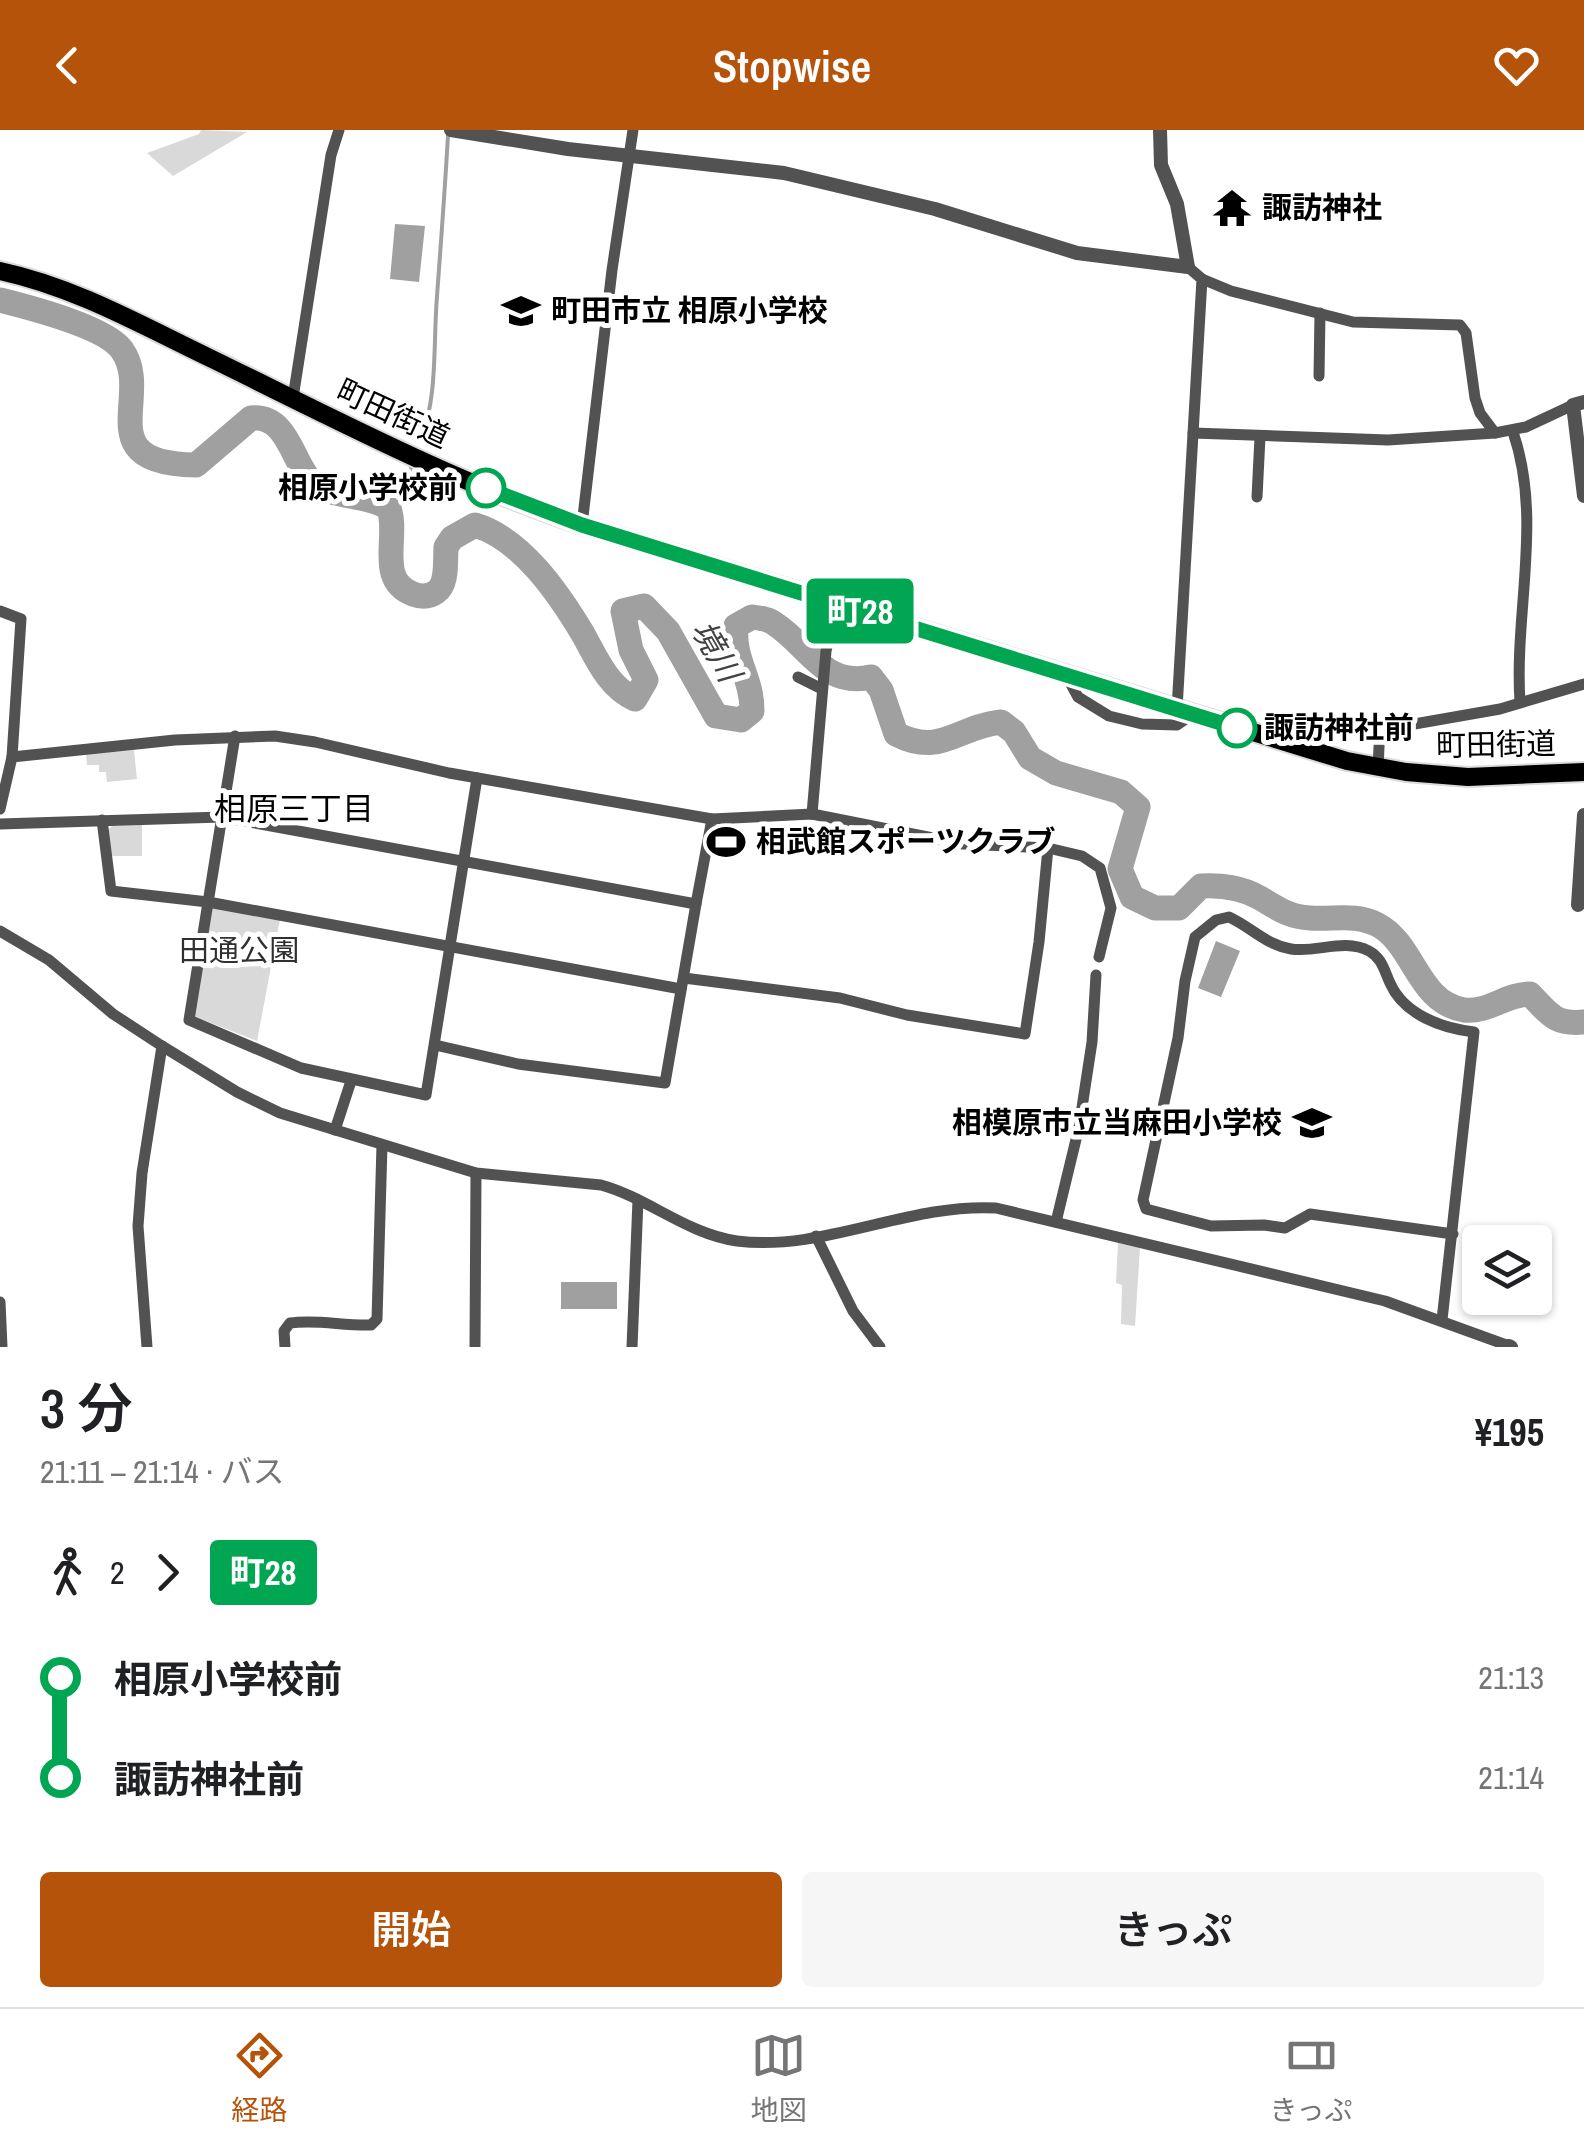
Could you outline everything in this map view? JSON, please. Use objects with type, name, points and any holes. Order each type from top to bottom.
[{"type":"main road","name":"町田街道","points":[[0,271],[71,292],[512,500],[582,525],[1262,736],[1378,768],[1468,777],[1584,772]]},
{"type":"street","points":[[294,398],[331,155],[340,130]]},
{"type":"street","points":[[452,130],[630,157],[784,174],[935,210],[1077,253],[1188,267],[1202,279],[1231,291],[1353,322],[1460,325],[1466,333],[1480,414],[1495,434]]},
{"type":"street","points":[[582,525],[612,270],[634,130]]},
{"type":"street","points":[[1160,130],[1161,165],[1177,204],[1188,267]]},
{"type":"street","points":[[1066,675],[1078,697],[1109,716],[1138,723],[1177,725],[1185,712],[1202,279]]},
{"type":"street","points":[[1320,312],[1320,376]]},
{"type":"street","points":[[1193,433],[1388,440],[1495,434],[1512,432],[1578,403],[1584,496]]},
{"type":"street","points":[[1512,432],[1525,485],[1526,586],[1518,654],[1520,702]]},
{"type":"street","points":[[1257,497],[1260,437]]},
{"type":"street","points":[[812,814],[826,652],[837,604]]},
{"type":"street","points":[[0,611],[21,619],[12,757],[0,809]]},
{"type":"street","points":[[798,678],[822,686]]},
{"type":"street","points":[[1262,736],[1299,729],[1380,727],[1461,716],[1584,684]]},
{"type":"street","points":[[1378,768],[1380,727]]},
{"type":"street","points":[[12,757],[235,736],[300,739],[477,778],[712,819],[812,814],[963,844],[1048,848],[1082,856],[1100,868],[1111,908],[1099,957]]},
{"type":"street","points":[[235,736],[188,1016],[191,1022],[301,1068],[426,1095],[477,778]]},
{"type":"street","points":[[1581,910],[1584,815]]},
{"type":"street","points":[[0,824],[222,817],[696,904]]},
{"type":"street","points":[[435,1045],[518,1064],[665,1083],[712,819]]},
{"type":"street","points":[[102,820],[110,891],[208,902],[451,947],[683,983],[840,998],[907,1015],[1025,1034],[1048,848]]},
{"type":"street","points":[[1442,1320],[1453,1234],[1474,1032],[1446,1027],[1408,1006],[1395,992],[1379,959],[1358,947],[1287,948],[1269,943],[1229,917],[1216,920],[1195,938],[1184,981],[1178,1038],[1142,1200],[1146,1209],[1211,1226],[1264,1224],[1285,1228],[1310,1214],[1453,1234]]},
{"type":"street","points":[[0,932],[49,960],[112,1014],[261,1104],[476,1173],[601,1185],[705,1233],[734,1241],[777,1243],[958,1208],[996,1208],[1386,1301],[1510,1347]]},
{"type":"street","points":[[1056,1222],[1079,1128],[1092,1042],[1096,975]]},
{"type":"street","points":[[147,1347],[138,1226],[142,1173],[162,1046]]},
{"type":"street","points":[[336,1130],[351,1081]]},
{"type":"street","points":[[285,1347],[284,1331],[290,1323],[371,1325],[376,1319],[382,1145]]},
{"type":"street","points":[[475,1347],[476,1173]]},
{"type":"street","points":[[632,1347],[638,1200]]},
{"type":"street","points":[[816,1236],[853,1311],[880,1347]]},
{"type":"street","points":[[0,1302],[2,1347]]},
{"type":"green space","points":[[201,130],[247,132],[173,176],[147,153],[199,134]]},
{"type":"green space","points":[[134,750],[137,779],[107,782],[106,772],[99,772],[99,765],[87,765],[86,754]]},
{"type":"green space","points":[[142,825],[142,856],[111,856],[108,830],[112,826]]},
{"type":"green space","name":"田通公園","points":[[210,907],[280,919],[257,1041],[193,1016]]},
{"type":"green space","points":[[1118,1243],[1140,1248],[1135,1326],[1121,1324],[1122,1285],[1116,1283]]},
{"type":"shaded area","points":[[395,224],[425,226],[419,282],[390,279]]},
{"type":"shaded area","points":[[1216,941],[1240,951],[1221,997],[1198,988]]},
{"type":"shaded area","points":[[561,1282],[617,1282],[617,1309],[561,1309]]},
{"type":"waterway","points":[[421,441],[432,387],[448,135]]},
{"type":"waterway","name":"境川","points":[[0,300],[84,326],[122,350],[130,368],[133,440],[143,453],[163,462],[196,465],[251,418],[274,424],[313,483],[389,508],[395,579],[413,594],[428,596],[440,588],[446,547],[452,538],[475,525],[508,542],[538,570],[563,602],[610,680],[635,699],[646,680],[631,650],[623,611],[644,606],[668,631],[716,716],[741,720],[752,711],[737,649],[736,626],[752,617],[773,622],[829,671],[855,679],[871,677],[881,690],[896,734],[925,743],[937,742],[1001,722],[1014,732],[1030,758],[1056,773],[1121,792],[1138,807],[1120,869],[1132,897],[1155,908],[1179,908],[1201,886],[1224,886],[1246,891],[1296,916],[1369,921],[1390,934],[1426,985],[1448,1005],[1472,1010],[1530,994],[1559,1020],[1584,1022]]},
{"type":"waterway","points":[[389,508],[411,468]]},
{"type":"bus line","name":"町28","points":[[486,488],[582,525],[1237,728]]},
{"type":"place","name":"諏訪神社","points":[[1232,208]]},
{"type":"place","name":"町田市立 相原小学校","points":[[521,311]]},
{"type":"place","name":"相原小学校前","points":[[486,488]]},
{"type":"place","name":"諏訪神社前","points":[[1237,728]]},
{"type":"place","name":"相武館スポーツクラブ","points":[[726,842]]},
{"type":"place","name":"相模原市立当麻田小学校","points":[[1312,1123]]},
{"type":"district","name":"相原三丁目","points":[[294,809]]}]
